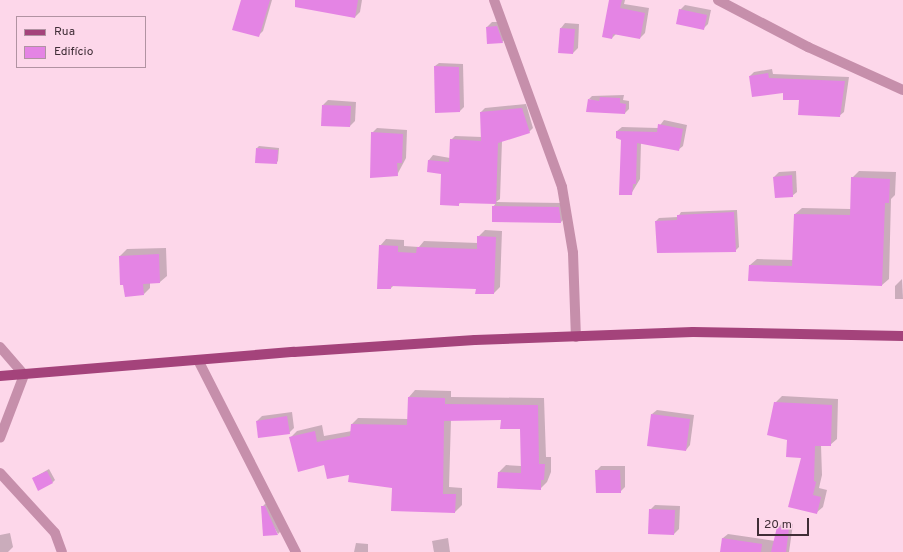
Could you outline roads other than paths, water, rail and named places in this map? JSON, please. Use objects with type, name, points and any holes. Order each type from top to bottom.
[{"type":"main road","points":[[0,376],[413,343],[693,332],[903,336]]},
{"type":"street","points":[[494,0],[562,187],[573,253],[576,337]]},
{"type":"street","points":[[718,0],[808,46],[903,90]]},
{"type":"street","points":[[0,347],[24,375],[0,438]]},
{"type":"street","points":[[198,360],[296,552]]},
{"type":"street","points":[[0,473],[55,533],[62,552]]}]
